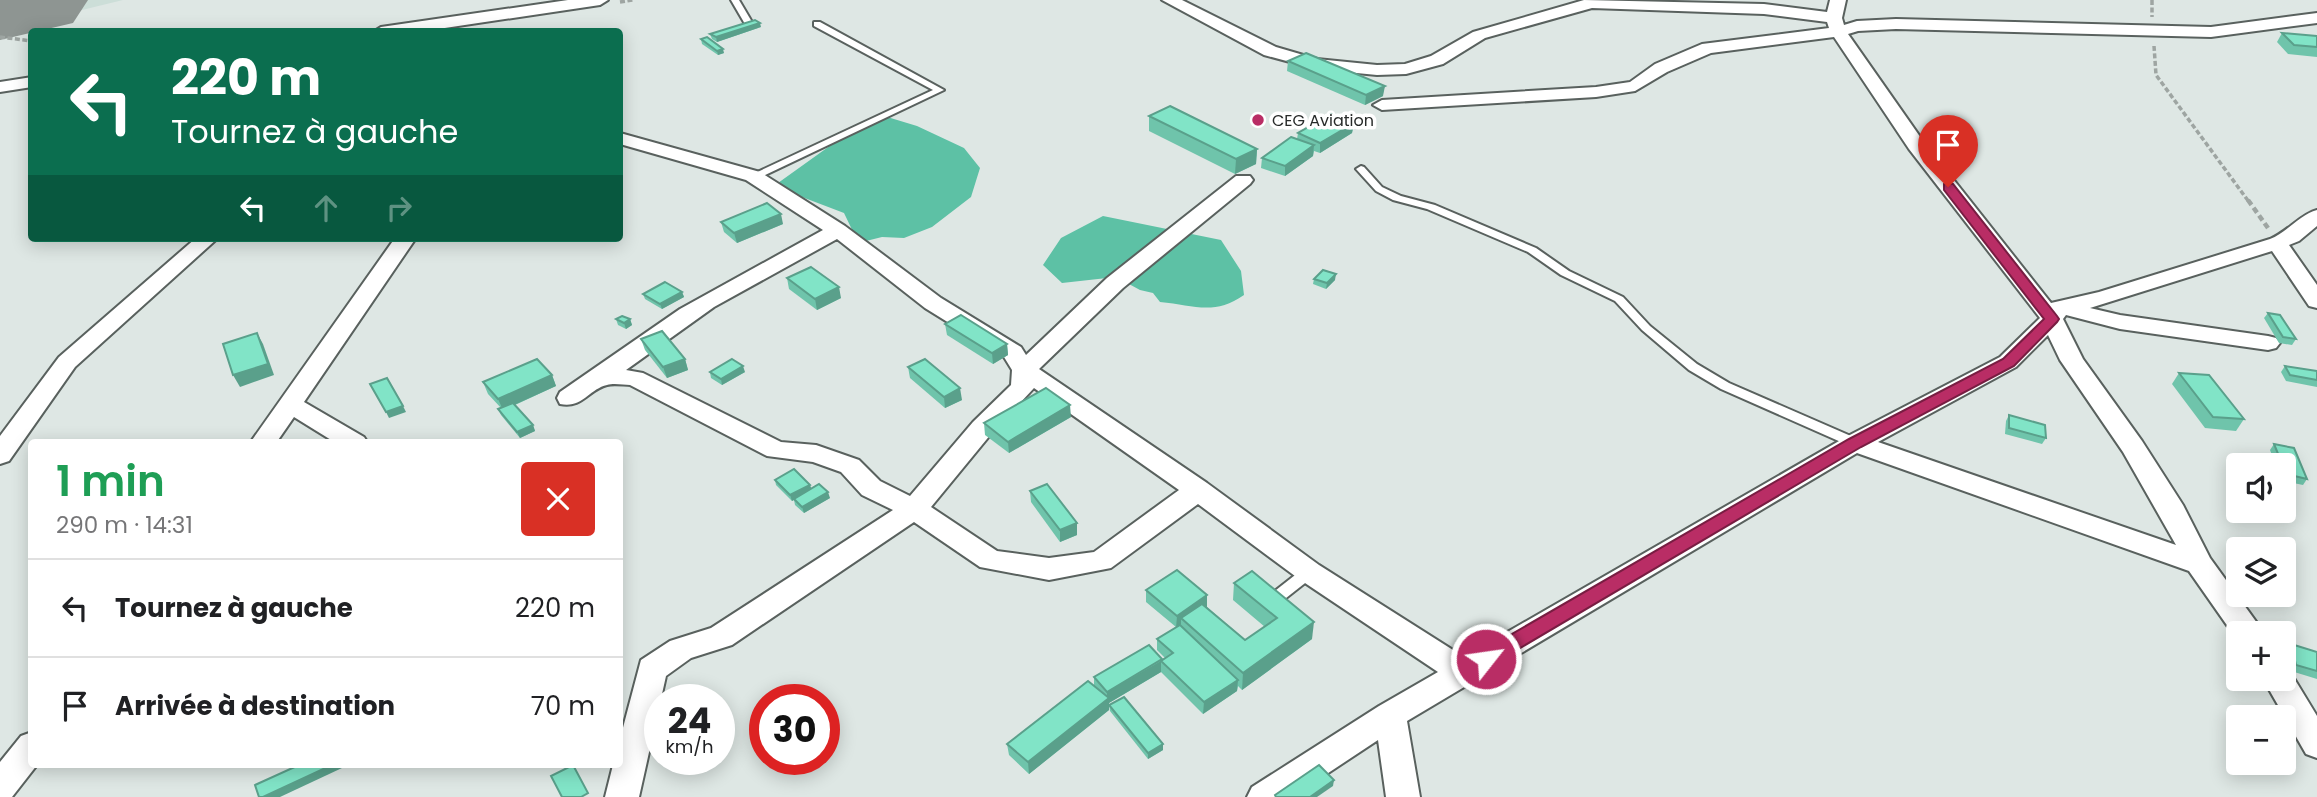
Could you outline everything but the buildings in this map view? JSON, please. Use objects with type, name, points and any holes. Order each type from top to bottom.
[{"type":"street","points":[[410,28],[600,0]]},
{"type":"street","points":[[1170,0],[1270,51],[1316,64],[1377,70],[1406,69],[1437,60],[1479,36],[1591,3],[1764,9],[1837,17],[1857,26],[1896,24],[2211,32],[2317,18]]},
{"type":"street","points":[[519,28],[550,9]]},
{"type":"street","points":[[1382,105],[1596,92],[1635,86],[1661,68],[1708,48],[1837,17]]},
{"type":"street","points":[[1837,17],[1916,145],[2056,313],[2073,360],[2133,447],[2173,512],[2199,564],[2241,621]]},
{"type":"street","points":[[0,86],[28,82]]},
{"type":"street","points":[[623,139],[754,177],[838,230],[933,303],[1013,352],[1024,370],[1198,490],[1309,572],[1464,672]]},
{"type":"street","points":[[622,797],[652,669],[681,649],[721,637],[914,509],[982,428],[1023,387],[1024,370],[1115,283],[1243,180]]},
{"type":"street","points":[[1264,797],[1390,715],[1855,443],[2008,362],[2056,313],[2277,243],[2292,237],[2317,216]]},
{"type":"street","points":[[569,398],[604,377],[635,349],[689,313],[838,230]]},
{"type":"street","points":[[0,455],[67,362],[203,242]]},
{"type":"street","points":[[266,439],[403,242]]},
{"type":"street","points":[[2277,243],[2317,301]]},
{"type":"street","points":[[2056,313],[2269,343]]},
{"type":"street","points":[[604,377],[635,378],[776,450],[816,454],[850,466],[871,488],[914,509],[990,560],[1049,569],[1101,561],[1198,490]]},
{"type":"street","points":[[291,405],[348,439]]},
{"type":"street","points":[[1855,443],[2199,564]]},
{"type":"street","points":[[2285,691],[2317,744]]},
{"type":"street","points":[[1390,715],[1403,797]]},
{"type":"street","points":[[0,787],[28,751]]},
{"type":"lane","points":[[735,0],[748,22]]},
{"type":"lane","points":[[754,177],[940,90],[817,24]]},
{"type":"lane","points":[[1360,169],[1379,189],[1388,194],[1431,207],[1532,250],[1565,273],[1619,299],[1646,328],[1693,368],[1725,386],[1855,443]]},
{"type":"lane","points":[[1276,598],[1309,572]]},
{"type":"path","points":[[2152,0],[2156,75],[2206,147],[2258,210],[2277,243]]},
{"type":"path","points":[[0,37],[28,40]]},
{"type":"shaded area","points":[[0,0],[123,0],[0,30]]},
{"type":"green space","points":[[884,116],[917,126],[964,148],[980,168],[971,197],[932,227],[904,238],[857,240],[844,213],[802,197],[778,183],[852,130]]},
{"type":"green space","points":[[1103,216],[1221,240],[1241,271],[1244,295],[1223,305],[1204,308],[1160,302],[1153,293],[1140,290],[1116,277],[1062,283],[1043,265],[1061,238]]},
{"type":"runway","points":[[0,8],[35,0]]},
{"type":"place","name":"CEG Aviation","points":[[1258,120]]},
{"type":"route","points":[[1486,659],[1855,443],[2008,362],[2052,319],[1948,187]]}]
